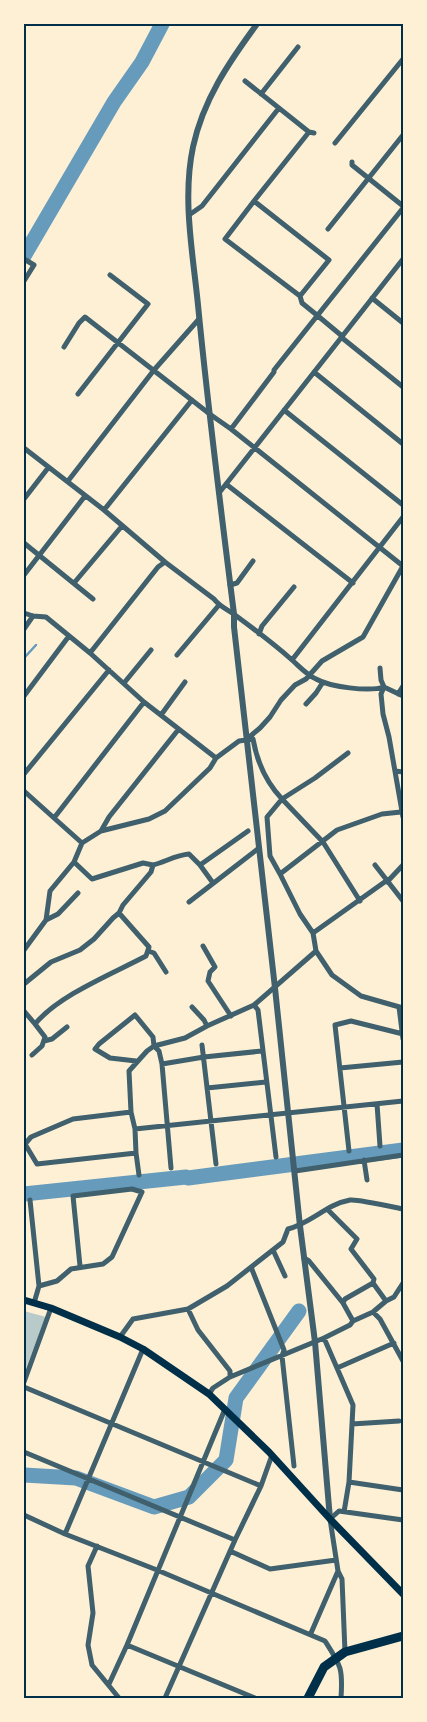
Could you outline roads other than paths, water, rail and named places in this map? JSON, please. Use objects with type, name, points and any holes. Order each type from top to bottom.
[{"type":"highway","points":[[308,1698],[324,1667],[345,1652],[403,1636]]},
{"type":"main road","points":[[24,1300],[52,1308],[120,1337],[143,1349],[209,1394],[272,1454],[330,1519],[403,1594]]},
{"type":"street","points":[[257,24],[218,80],[202,116],[190,167],[189,215],[300,1226],[315,1342],[330,1519],[338,1571],[342,1579],[345,1652]]},
{"type":"street","points":[[261,94],[298,47]]},
{"type":"street","points":[[335,143],[403,59]]},
{"type":"street","points":[[245,81],[312,133],[225,238],[300,296],[302,303],[403,387]]},
{"type":"street","points":[[189,215],[202,206],[279,108]]},
{"type":"street","points":[[328,229],[403,135]]},
{"type":"street","points":[[231,429],[274,370],[403,207],[352,165],[352,162]]},
{"type":"street","points":[[254,201],[329,260],[300,296]]},
{"type":"street","points":[[24,259],[34,265],[24,281]]},
{"type":"street","points":[[219,494],[403,261]]},
{"type":"street","points":[[78,394],[148,304],[110,275]]},
{"type":"street","points":[[372,298],[403,323]]},
{"type":"street","points":[[64,347],[85,317],[231,429],[403,566],[363,636],[322,662],[306,679],[295,685],[260,728],[247,739]]},
{"type":"street","points":[[68,481],[154,370],[199,319]]},
{"type":"street","points":[[314,372],[403,444]]},
{"type":"street","points":[[104,510],[192,400]]},
{"type":"street","points":[[284,410],[403,505]]},
{"type":"street","points":[[24,448],[48,468],[68,481],[219,605],[234,614],[292,660],[308,675],[323,682],[342,686],[378,689],[384,687]]},
{"type":"street","points":[[24,498],[48,468]]},
{"type":"street","points":[[226,484],[353,583]]},
{"type":"street","points":[[24,575],[85,496]]},
{"type":"street","points":[[292,660],[403,517]]},
{"type":"street","points":[[74,583],[122,526]]},
{"type":"street","points":[[24,543],[93,599]]},
{"type":"street","points":[[230,585],[236,583],[253,561]]},
{"type":"street","points":[[90,653],[158,567],[165,562]]},
{"type":"street","points":[[258,634],[262,626],[294,587]]},
{"type":"street","points":[[177,655],[219,605]]},
{"type":"street","points":[[24,613],[46,617],[90,653],[144,702],[216,758]]},
{"type":"street","points":[[24,629],[33,616]]},
{"type":"street","points":[[24,696],[69,636]]},
{"type":"street","points":[[124,683],[151,650]]},
{"type":"street","points":[[380,668],[384,687],[401,695],[403,686]]},
{"type":"street","points":[[24,774],[109,670]]},
{"type":"street","points":[[161,715],[185,682]]},
{"type":"street","points":[[306,704],[323,682]]},
{"type":"street","points":[[280,874],[337,830],[382,814],[402,814],[383,714],[381,694],[384,687]]},
{"type":"street","points":[[54,818],[144,702]]},
{"type":"street","points":[[102,831],[109,817],[178,730]]},
{"type":"street","points":[[46,920],[50,891],[74,862],[82,843],[102,831],[149,820],[165,811],[210,768],[216,758],[238,741],[247,739],[253,739],[260,767],[274,791],[323,842],[360,901]]},
{"type":"street","points":[[348,753],[315,778],[282,799],[267,817],[270,856],[300,914],[313,934],[316,951],[332,974],[361,996],[401,1008],[403,1039]]},
{"type":"street","points":[[395,772],[403,772]]},
{"type":"street","points":[[24,791],[82,843]]},
{"type":"street","points":[[200,865],[248,831]]},
{"type":"street","points":[[189,902],[259,848]]},
{"type":"street","points":[[74,862],[92,879],[143,863],[153,865],[169,861],[178,855],[189,854],[213,883]]},
{"type":"street","points":[[24,984],[51,962],[80,950],[94,939],[119,913],[123,905],[152,872],[153,865]]},
{"type":"street","points":[[313,934],[387,882],[403,865]]},
{"type":"street","points":[[375,866],[403,901]]},
{"type":"street","points":[[24,950],[46,920],[58,914],[78,893]]},
{"type":"street","points":[[35,1024],[41,1017],[66,998],[146,956],[149,947],[119,913]]},
{"type":"street","points":[[203,946],[215,967],[210,972],[208,981],[231,1016]]},
{"type":"street","points":[[148,951],[154,953],[166,972]]},
{"type":"street","points":[[139,1175],[131,1112],[129,1071],[136,1061],[154,1046],[186,1038],[207,1026],[254,1005],[316,951]]},
{"type":"street","points":[[254,1005],[258,1010],[276,1157]]},
{"type":"street","points":[[192,1007],[207,1026]]},
{"type":"street","points":[[24,1011],[45,1037],[42,1046],[32,1055]]},
{"type":"street","points":[[136,1061],[110,1058],[95,1049],[135,1015],[153,1037],[154,1046],[159,1051],[162,1064],[171,1168]]},
{"type":"street","points":[[349,1151],[335,1025],[352,1021],[403,1034]]},
{"type":"street","points":[[44,1041],[52,1039],[67,1027]]},
{"type":"street","points":[[202,1044],[216,1164]]},
{"type":"street","points":[[162,1064],[204,1057],[262,1051]]},
{"type":"street","points":[[340,1068],[403,1062]]},
{"type":"street","points":[[207,1088],[266,1082]]},
{"type":"street","points":[[134,1128],[403,1101]]},
{"type":"street","points":[[377,1104],[380,1146]]},
{"type":"street","points":[[131,1112],[73,1119],[31,1137],[25,1144],[37,1164],[136,1153]]},
{"type":"street","points":[[294,1170],[403,1155]]},
{"type":"street","points":[[364,1160],[366,1180]]},
{"type":"street","points":[[39,1286],[56,1281],[71,1269],[80,1266],[104,1264],[112,1257],[142,1192],[132,1189],[73,1196],[80,1266]]},
{"type":"street","points":[[30,1200],[39,1286],[34,1303]]},
{"type":"street","points":[[120,1337],[133,1319],[188,1308],[227,1286],[283,1242],[288,1229],[300,1226],[327,1209],[351,1200],[403,1209]]},
{"type":"street","points":[[327,1209],[357,1238],[351,1249],[374,1280],[373,1283],[386,1301]]},
{"type":"street","points":[[273,1250],[285,1276]]},
{"type":"street","points":[[304,1258],[309,1261],[340,1301],[344,1303],[353,1321]]},
{"type":"street","points":[[251,1267],[284,1350],[282,1356],[294,1466]]},
{"type":"street","points":[[344,1303],[346,1299],[373,1283]]},
{"type":"street","points":[[209,1394],[213,1388],[230,1378],[324,1338],[373,1312],[394,1297],[403,1283]]},
{"type":"street","points":[[24,1382],[52,1308]]},
{"type":"street","points":[[188,1308],[198,1330],[230,1371],[230,1378]]},
{"type":"street","points":[[373,1312],[380,1319],[403,1361]]},
{"type":"street","points":[[324,1338],[353,1405],[349,1482],[344,1512]]},
{"type":"street","points":[[337,1368],[394,1343]]},
{"type":"street","points":[[65,1534],[143,1349]]},
{"type":"street","points":[[24,1387],[261,1486]]},
{"type":"street","points":[[109,1684],[203,1463],[224,1408]]},
{"type":"street","points":[[352,1424],[399,1421]]},
{"type":"street","points":[[24,1452],[235,1540]]},
{"type":"street","points":[[165,1698],[261,1486],[272,1454]]},
{"type":"street","points":[[349,1482],[403,1490]]},
{"type":"street","points":[[330,1519],[339,1511],[403,1520]]},
{"type":"street","points":[[24,1515],[65,1534],[311,1633],[325,1641],[337,1659],[342,1671],[343,1698]]},
{"type":"street","points":[[97,1546],[88,1566],[93,1613],[88,1644],[92,1665],[120,1698]]},
{"type":"street","points":[[230,1551],[270,1569],[336,1560]]},
{"type":"street","points":[[311,1633],[338,1571]]},
{"type":"street","points":[[127,1645],[255,1698]]},
{"type":"waterway","points":[[24,256],[114,102],[142,62],[162,24]]},
{"type":"waterway","points":[[24,658],[36,645]]},
{"type":"waterway","points":[[24,1194],[188,1178],[403,1150]]},
{"type":"waterway","points":[[24,1475],[76,1478],[154,1507],[189,1497],[226,1460],[236,1398],[299,1311]]}]
